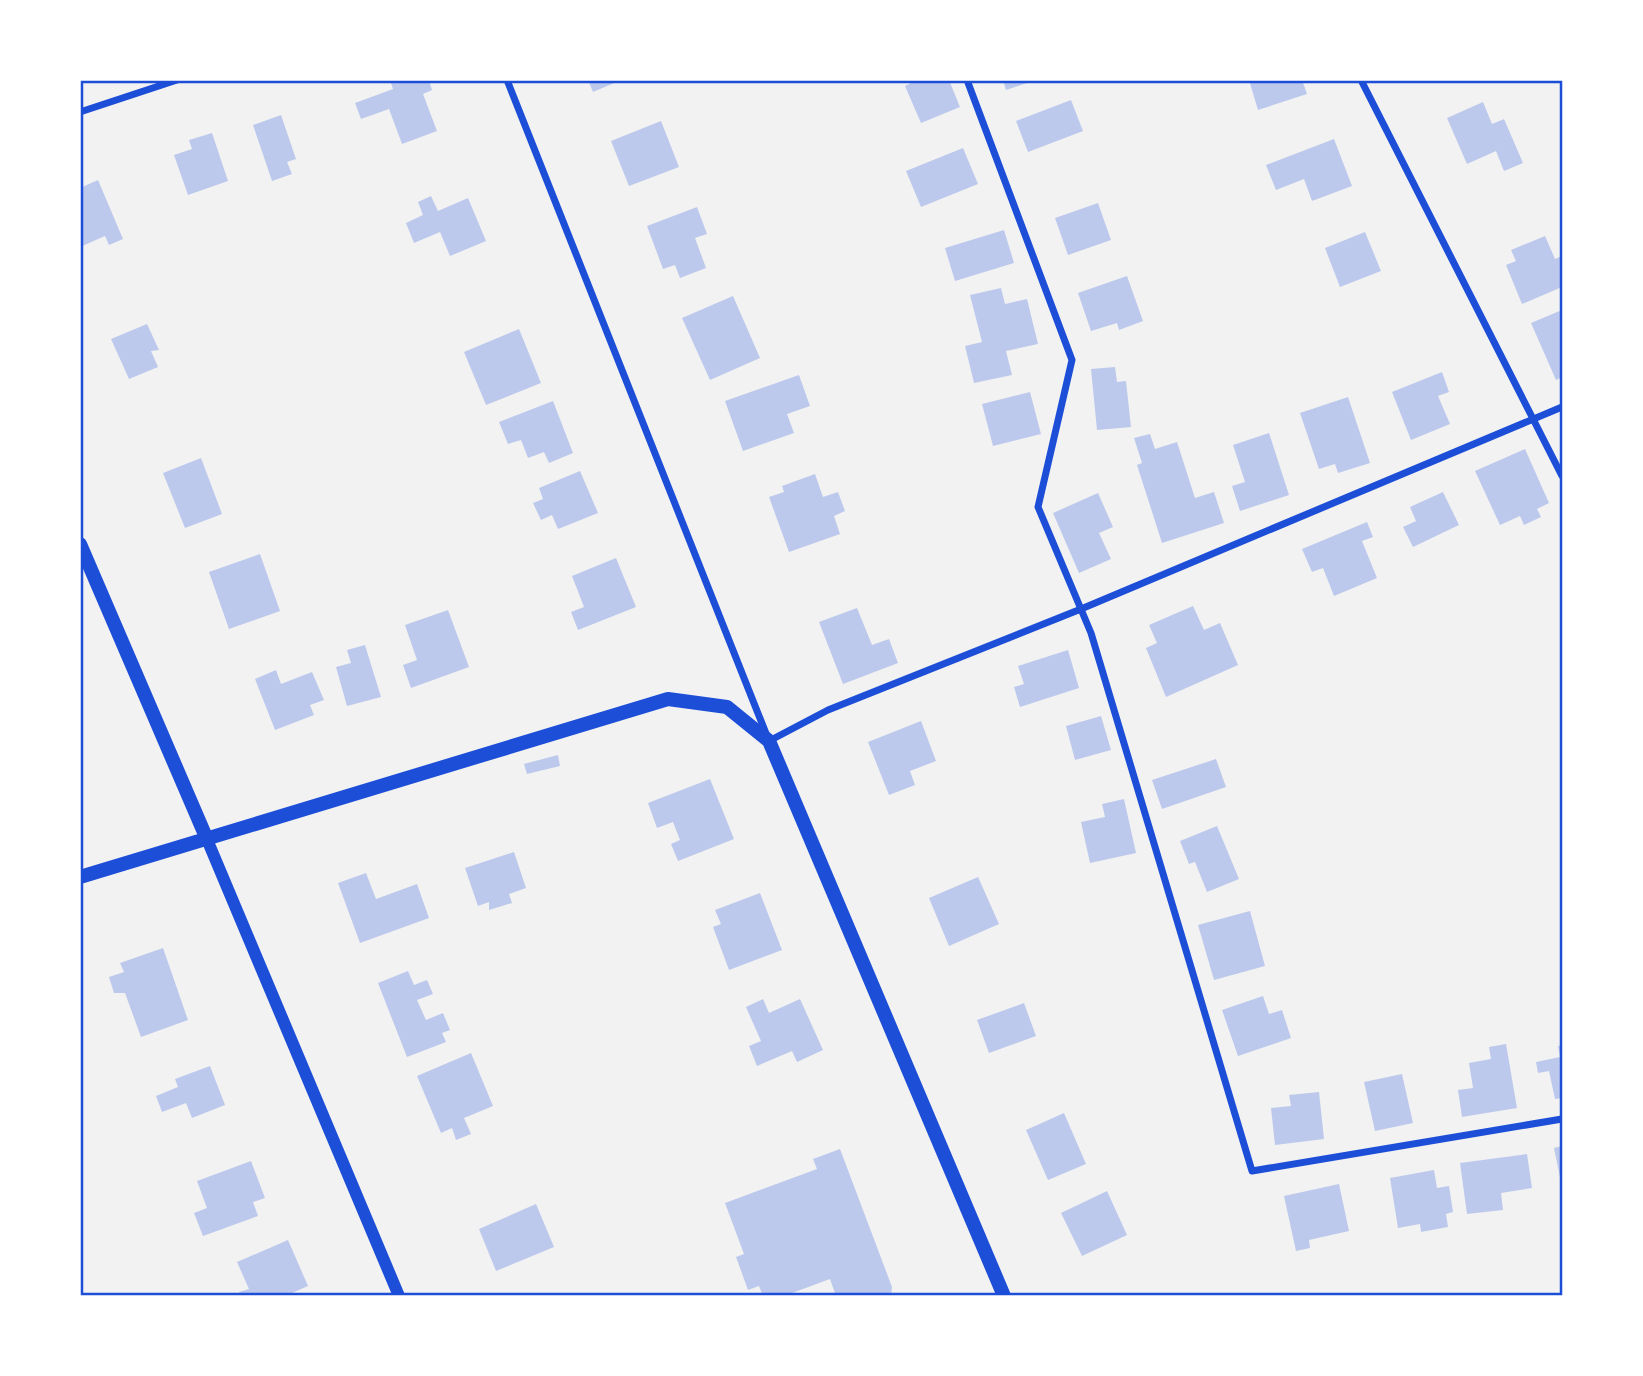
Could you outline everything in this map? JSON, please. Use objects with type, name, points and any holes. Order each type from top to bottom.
[{"type":"main road","points":[[80,544],[206,837]]},
{"type":"main road","points":[[80,877],[668,699],[727,707],[769,741],[1004,1296]]},
{"type":"street","points":[[80,112],[177,80]]},
{"type":"street","points":[[507,80],[769,741],[828,710],[1081,608],[1563,407]]},
{"type":"street","points":[[967,80],[1072,360],[1038,506],[1091,634],[1252,1171],[1563,1119]]},
{"type":"street","points":[[1361,80],[1563,476]]},
{"type":"street","points":[[206,837],[399,1296]]},
{"type":"building","points":[[390,80],[429,80],[432,90],[423,94],[437,131],[402,144],[389,109],[361,119],[355,103],[393,89]]},
{"type":"building","points":[[588,80],[619,80],[619,81],[593,92]]},
{"type":"building","points":[[917,80],[949,80],[960,107],[921,123],[905,86]]},
{"type":"building","points":[[1003,80],[1033,80],[1033,81],[1006,90]]},
{"type":"building","points":[[1249,80],[1302,80],[1307,94],[1258,110]]},
{"type":"building","points":[[1071,100],[1083,131],[1028,152],[1016,121]]},
{"type":"building","points":[[1483,102],[1492,124],[1504,119],[1523,163],[1504,171],[1496,151],[1467,164],[1447,118]]},
{"type":"building","points":[[281,115],[296,159],[287,162],[292,174],[272,181],[253,125]]},
{"type":"building","points":[[661,121],[679,167],[629,186],[611,141]]},
{"type":"building","points":[[212,133],[228,181],[188,195],[174,155],[192,149],[189,140]]},
{"type":"building","points":[[1334,139],[1352,186],[1312,201],[1304,179],[1276,190],[1266,165]]},
{"type":"building","points":[[963,148],[978,184],[921,207],[906,171]]},
{"type":"building","points":[[98,180],[123,239],[109,245],[105,236],[80,247],[80,188]]},
{"type":"building","points":[[431,196],[438,211],[468,198],[486,241],[450,256],[440,232],[414,243],[406,223],[423,215],[418,202]]},
{"type":"building","points":[[1098,203],[1111,240],[1068,255],[1055,218]]},
{"type":"building","points":[[697,207],[707,234],[695,238],[706,268],[680,278],[675,265],[663,269],[647,226]]},
{"type":"building","points":[[1004,230],[1014,263],[955,281],[945,248]]},
{"type":"building","points":[[1365,232],[1381,271],[1340,287],[1325,248]]},
{"type":"building","points":[[1545,236],[1555,259],[1562,256],[1562,287],[1522,304],[1506,265],[1516,261],[1511,250]]},
{"type":"building","points":[[1127,276],[1143,321],[1119,330],[1117,323],[1091,331],[1078,293]]},
{"type":"building","points":[[1001,288],[1005,304],[1027,299],[1038,344],[1006,351],[1012,375],[974,383],[965,346],[982,342],[970,295]]},
{"type":"building","points":[[733,296],[760,358],[710,380],[682,318]]},
{"type":"building","points":[[1562,310],[1562,377],[1556,380],[1531,323]]},
{"type":"building","points":[[147,324],[159,350],[151,351],[158,367],[129,379],[111,339]]},
{"type":"building","points":[[519,329],[541,383],[486,405],[464,352]]},
{"type":"building","points":[[1115,367],[1117,382],[1126,381],[1131,427],[1097,430],[1091,369]]},
{"type":"building","points":[[1442,372],[1449,392],[1438,396],[1450,424],[1411,440],[1392,392]]},
{"type":"building","points":[[799,375],[810,406],[787,414],[794,433],[743,451],[725,401]]},
{"type":"building","points":[[1030,392],[1041,434],[993,446],[982,404]]},
{"type":"building","points":[[1348,397],[1370,463],[1338,473],[1335,464],[1319,469],[1300,413]]},
{"type":"building","points":[[553,401],[573,453],[549,463],[544,452],[528,458],[521,440],[508,444],[499,422]]},
{"type":"building","points":[[1269,433],[1289,495],[1240,511],[1232,486],[1245,482],[1233,445]]},
{"type":"building","points":[[1150,434],[1155,449],[1177,442],[1195,498],[1214,492],[1224,523],[1162,543],[1137,465],[1142,463],[1134,438]]},
{"type":"building","points":[[1525,449],[1549,503],[1537,509],[1541,517],[1524,525],[1520,516],[1500,525],[1475,471]]},
{"type":"building","points":[[201,458],[222,514],[185,528],[163,473]]},
{"type":"building","points":[[580,471],[598,513],[558,529],[552,515],[541,520],[533,503],[543,499],[539,488]]},
{"type":"building","points":[[815,474],[823,497],[838,492],[845,511],[834,516],[840,534],[789,552],[769,497],[784,492],[782,486]]},
{"type":"building","points":[[1443,492],[1459,525],[1413,547],[1403,527],[1416,521],[1410,507]]},
{"type":"building","points":[[1098,493],[1113,527],[1099,533],[1111,559],[1079,573],[1053,513]]},
{"type":"building","points":[[1367,522],[1373,537],[1362,541],[1377,578],[1334,596],[1323,568],[1312,572],[1302,549]]},
{"type":"building","points":[[260,554],[280,611],[229,629],[209,572]]},
{"type":"building","points":[[616,558],[636,607],[578,630],[571,612],[584,607],[572,576]]},
{"type":"building","points":[[1193,606],[1204,630],[1220,623],[1238,665],[1166,697],[1146,648],[1157,643],[1149,625]]},
{"type":"building","points":[[857,608],[872,645],[889,639],[898,663],[843,684],[819,622]]},
{"type":"building","points":[[448,610],[469,667],[411,688],[403,665],[417,660],[405,625]]},
{"type":"building","points":[[365,645],[381,697],[347,706],[336,667],[351,663],[347,650]]},
{"type":"building","points":[[1068,650],[1079,688],[1020,707],[1014,687],[1024,684],[1018,666]]},
{"type":"building","points":[[276,670],[281,684],[312,672],[324,700],[310,705],[314,715],[275,730],[255,679]]},
{"type":"building","points":[[1101,716],[1111,750],[1075,760],[1066,726]]},
{"type":"building","points":[[921,721],[936,761],[910,771],[915,785],[889,795],[868,742]]},
{"type":"building","points":[[558,755],[560,766],[527,774],[524,764]]},
{"type":"building","points":[[1216,759],[1226,787],[1162,809],[1152,780]]},
{"type":"building","points":[[710,779],[734,839],[678,861],[671,844],[680,840],[673,822],[657,828],[648,803]]},
{"type":"building","points":[[1124,799],[1136,853],[1090,863],[1081,822],[1105,817],[1102,804]]},
{"type":"building","points":[[1217,826],[1239,879],[1207,892],[1195,862],[1189,864],[1180,841]]},
{"type":"building","points":[[514,852],[526,888],[509,894],[512,903],[489,910],[489,902],[478,906],[465,868]]},
{"type":"building","points":[[366,873],[376,899],[417,884],[429,918],[360,943],[338,883]]},
{"type":"building","points":[[978,877],[999,924],[949,946],[929,898]]},
{"type":"building","points":[[760,893],[782,950],[729,970],[713,927],[721,924],[715,910]]},
{"type":"building","points":[[1250,911],[1265,966],[1214,980],[1198,925]]},
{"type":"building","points":[[163,948],[188,1020],[141,1037],[125,993],[114,993],[109,977],[124,972],[120,963]]},
{"type":"building","points":[[408,971],[414,985],[427,980],[433,994],[417,1000],[426,1020],[443,1013],[450,1030],[442,1033],[446,1042],[407,1057],[378,983]]},
{"type":"building","points":[[1263,996],[1269,1014],[1282,1010],[1291,1038],[1238,1056],[1222,1010]]},
{"type":"building","points":[[763,999],[769,1013],[800,999],[823,1050],[797,1062],[792,1051],[757,1066],[749,1046],[761,1041],[746,1007]]},
{"type":"building","points":[[1024,1003],[1036,1036],[989,1053],[977,1020]]},
{"type":"building","points":[[1506,1044],[1517,1108],[1462,1117],[1458,1090],[1473,1088],[1469,1063],[1491,1059],[1489,1047]]},
{"type":"building","points":[[1562,1045],[1562,1098],[1555,1099],[1549,1071],[1538,1073],[1536,1062],[1560,1057],[1558,1046]]},
{"type":"building","points":[[471,1053],[493,1106],[464,1118],[471,1134],[456,1140],[452,1128],[441,1133],[417,1076]]},
{"type":"building","points":[[210,1066],[225,1105],[192,1118],[186,1103],[162,1112],[156,1096],[178,1087],[175,1079]]},
{"type":"building","points":[[1402,1074],[1413,1123],[1375,1131],[1364,1082]]},
{"type":"building","points":[[1319,1092],[1324,1139],[1275,1145],[1271,1108],[1291,1106],[1289,1095]]},
{"type":"building","points":[[1064,1113],[1086,1164],[1048,1180],[1026,1130]]},
{"type":"building","points":[[1562,1146],[1562,1182],[1561,1182],[1554,1148]]},
{"type":"building","points":[[840,1149],[892,1287],[891,1296],[836,1296],[830,1279],[784,1296],[763,1296],[759,1286],[748,1290],[736,1257],[744,1254],[725,1203],[817,1169],[813,1159]]},
{"type":"building","points":[[1527,1154],[1532,1188],[1501,1193],[1503,1210],[1467,1214],[1460,1163]]},
{"type":"building","points":[[251,1161],[265,1198],[253,1202],[258,1216],[203,1236],[194,1213],[207,1208],[197,1181]]},
{"type":"building","points":[[1434,1170],[1437,1188],[1449,1186],[1453,1212],[1446,1214],[1448,1227],[1421,1232],[1420,1224],[1398,1228],[1390,1178]]},
{"type":"building","points":[[1339,1184],[1349,1231],[1309,1240],[1310,1248],[1296,1251],[1284,1196]]},
{"type":"building","points":[[1107,1191],[1127,1235],[1082,1256],[1061,1213]]},
{"type":"building","points":[[536,1204],[554,1247],[496,1271],[479,1229]]},
{"type":"building","points":[[288,1240],[308,1286],[285,1296],[240,1296],[239,1292],[249,1289],[237,1262]]}]
